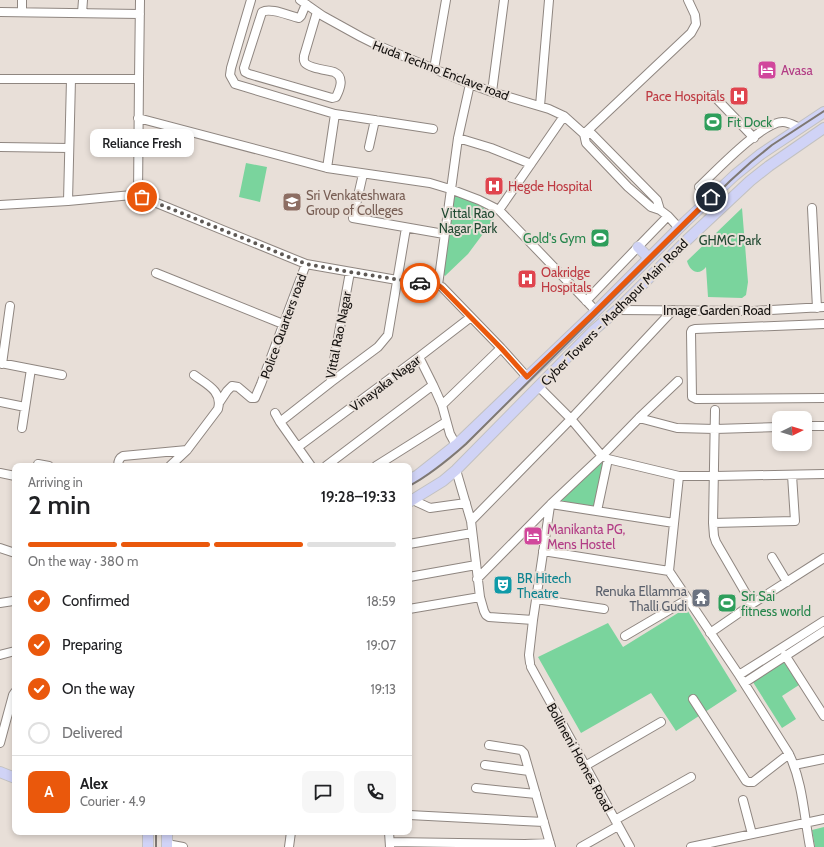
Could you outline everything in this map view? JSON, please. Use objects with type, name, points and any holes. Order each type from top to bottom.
[{"type":"main road","name":"Cyber Towers - Madhapur Main Road","points":[[412,478],[456,445],[596,311],[711,197],[761,154],[824,112]]},
{"type":"main road","name":"Cyber Towers - Madhapur Main Road","points":[[412,501],[456,470],[594,330],[617,310],[687,240],[750,181],[824,128]]},
{"type":"main road","points":[[761,154],[769,166]]},
{"type":"main road","points":[[743,169],[750,181]]},
{"type":"main road","points":[[638,247],[649,258]]},
{"type":"main road","points":[[0,772],[12,777]]},
{"type":"main road","points":[[0,780],[12,784]]},
{"type":"main road","points":[[148,835],[148,847]]},
{"type":"main road","points":[[167,835],[167,846]]},
{"type":"street","points":[[22,0],[22,12]]},
{"type":"street","points":[[82,13],[84,0]]},
{"type":"street","points":[[138,196],[140,0]]},
{"type":"street","points":[[251,0],[231,68],[230,75],[235,84],[336,114],[433,129]]},
{"type":"street","points":[[434,69],[446,0]]},
{"type":"street","points":[[492,92],[504,0]]},
{"type":"street","points":[[540,106],[549,0]]},
{"type":"street","points":[[584,134],[691,33],[696,24],[695,15],[688,0]]},
{"type":"street","points":[[301,16],[303,2]]},
{"type":"street","name":"Huda Techno Enclave road","points":[[303,2],[317,12],[361,37],[434,69],[492,92],[540,106],[564,116],[584,134],[592,134],[657,200],[660,210],[679,228]]},
{"type":"street","points":[[314,23],[301,16],[298,18],[265,10],[262,12],[244,68],[245,72],[336,98],[341,80],[340,76],[334,72],[310,66],[305,63],[304,60],[317,12]]},
{"type":"street","points":[[0,12],[140,14]]},
{"type":"street","points":[[0,79],[138,79]]},
{"type":"street","points":[[68,201],[71,79]]},
{"type":"street","points":[[438,285],[458,138],[470,84]]},
{"type":"street","points":[[714,96],[754,138]]},
{"type":"street","points":[[327,168],[336,114]]},
{"type":"street","points":[[499,210],[564,116]]},
{"type":"street","points":[[138,118],[327,168],[430,184],[450,189],[479,200],[499,210],[596,311]]},
{"type":"street","points":[[369,147],[374,120]]},
{"type":"street","points":[[699,187],[737,150],[767,127],[778,122],[783,122],[800,128]]},
{"type":"street","points":[[458,138],[491,148],[531,164]]},
{"type":"street","points":[[0,147],[69,148]]},
{"type":"street","points":[[363,174],[353,218],[444,234]]},
{"type":"street","points":[[0,205],[132,195],[138,196],[306,264],[397,280],[438,285],[501,348],[527,377]]},
{"type":"street","name":"Image Garden Road","points":[[617,310],[753,311],[821,307],[812,208]]},
{"type":"street","points":[[586,301],[668,216]]},
{"type":"street","points":[[331,382],[378,347],[388,335],[406,228]]},
{"type":"street","name":"Police Quarters road","points":[[219,403],[232,386],[238,388],[251,398],[255,398],[306,264]]},
{"type":"street","name":"Vittal Rao Nagar","points":[[280,422],[331,382],[350,272]]},
{"type":"street","points":[[156,273],[283,324]]},
{"type":"street","points":[[10,306],[1,363],[62,375]]},
{"type":"street","points":[[471,522],[571,419],[673,310]]},
{"type":"street","name":"Vinayaka Nagar","points":[[298,447],[471,317]]},
{"type":"street","points":[[824,324],[695,328],[691,332],[692,397],[694,398],[824,398]]},
{"type":"street","points":[[442,405],[501,348]]},
{"type":"street","points":[[419,357],[442,405],[450,436],[456,445]]},
{"type":"street","points":[[22,428],[31,369]]},
{"type":"street","points":[[173,463],[187,450],[218,408],[219,403],[214,390],[194,375]]},
{"type":"street","points":[[477,579],[550,505],[605,457],[639,418],[678,382]]},
{"type":"street","points":[[330,463],[433,385]]},
{"type":"street","points":[[539,387],[571,419],[605,457],[679,476],[824,474]]},
{"type":"street","points":[[0,402],[25,407]]},
{"type":"street","points":[[715,410],[714,536],[752,604]]},
{"type":"street","points":[[275,413],[309,463]]},
{"type":"street","points":[[639,418],[677,428],[715,429],[772,427]]},
{"type":"street","points":[[381,463],[446,422]]},
{"type":"street","points":[[812,426],[824,426]]},
{"type":"street","points":[[118,463],[123,456],[187,450]]},
{"type":"street","points":[[597,511],[605,457]]},
{"type":"street","points":[[456,470],[471,522],[480,597],[484,611],[488,617],[533,620],[550,505]]},
{"type":"street","points":[[0,473],[12,475]]},
{"type":"street","points":[[713,524],[795,521],[792,475]]},
{"type":"street","points":[[679,476],[669,571],[739,675],[789,754],[800,784],[810,847]]},
{"type":"street","points":[[412,501],[430,508],[466,503]]},
{"type":"street","points":[[550,505],[674,523]]},
{"type":"street","points":[[412,543],[472,533]]},
{"type":"street","points":[[0,548],[12,552]]},
{"type":"street","points":[[543,551],[669,571]]},
{"type":"street","points":[[772,557],[787,582]]},
{"type":"street","points":[[710,633],[824,558]]},
{"type":"street","points":[[412,576],[476,565]]},
{"type":"street","points":[[412,608],[480,597]]},
{"type":"street","points":[[536,599],[604,609]]},
{"type":"street","points":[[625,636],[688,599]]},
{"type":"street","points":[[0,603],[12,602]]},
{"type":"street","name":"Bollineni Homes Road","points":[[533,620],[529,655],[530,665],[630,847]]},
{"type":"street","points":[[739,675],[824,621]]},
{"type":"street","points":[[744,683],[824,631]]},
{"type":"street","points":[[0,655],[12,652]]},
{"type":"street","points":[[785,655],[824,716]]},
{"type":"street","points":[[0,743],[12,699]]},
{"type":"street","points":[[693,699],[746,781],[753,782],[789,754]]},
{"type":"street","points":[[585,766],[661,722]]},
{"type":"street","points":[[389,835],[390,845],[550,845],[523,751],[490,745]]},
{"type":"street","points":[[794,765],[824,759]]},
{"type":"street","points":[[485,765],[529,771]]},
{"type":"street","points":[[582,847],[616,823],[691,777]]},
{"type":"street","points":[[476,788],[536,794]]},
{"type":"street","points":[[743,800],[752,834]]},
{"type":"street","points":[[412,815],[544,822]]},
{"type":"street","points":[[691,847],[824,819]]},
{"type":"street","points":[[289,847],[291,835]]},
{"type":"street","points":[[167,846],[183,847]]},
{"type":"green space","points":[[246,163],[267,167],[260,202],[239,197]]},
{"type":"green space","name":"Vittal Rao Nagar Park","points":[[455,195],[482,207],[494,219],[468,254],[445,276],[441,272],[453,197]]},
{"type":"green space","name":"GHMC Park","points":[[742,208],[748,282],[746,295],[742,298],[708,297],[706,267],[703,270],[695,272],[690,268],[687,261]]},
{"type":"green space","points":[[599,461],[604,464],[594,507],[558,503]]},
{"type":"green space","points":[[686,608],[737,691],[676,731],[651,693],[581,733],[538,657],[608,623],[623,647]]},
{"type":"green space","points":[[782,659],[799,685],[782,696],[796,719],[782,728],[751,679]]},
{"type":"green space","points":[[824,827],[824,847],[815,847],[812,830]]},
{"type":"railway","points":[[412,484],[439,467],[466,444],[730,181],[772,145],[824,111]]},
{"type":"railway","points":[[156,835],[156,847]]},
{"type":"way so far","points":[[142,197],[306,264],[420,283]]},
{"type":"place","name":"Avasa","points":[[767,70]]},
{"type":"place","name":"Pace Hospitals","points":[[739,96]]},
{"type":"place","name":"Fit Dock","points":[[713,122]]},
{"type":"place","name":"Hegde Hospital","points":[[494,186]]},
{"type":"place","name":"Reliance Fresh","points":[[142,197]]},
{"type":"place","name":"Sri Venkateshwara Group of Colleges","points":[[292,202]]},
{"type":"place","name":"Gold's Gym","points":[[600,238]]},
{"type":"place","name":"Oakridge Hospitals","points":[[527,279]]},
{"type":"place","name":"Manikanta PG, Mens Hostel","points":[[533,536]]},
{"type":"place","name":"BR Hitech Theatre","points":[[503,585]]},
{"type":"place","name":"Renuka Ellamma Thalli Gudi","points":[[701,598]]},
{"type":"place","name":"Sri Sai fitness world","points":[[727,603]]},
{"type":"route","points":[[420,283],[438,285],[442,288],[501,348],[527,377],[711,197]]}]
